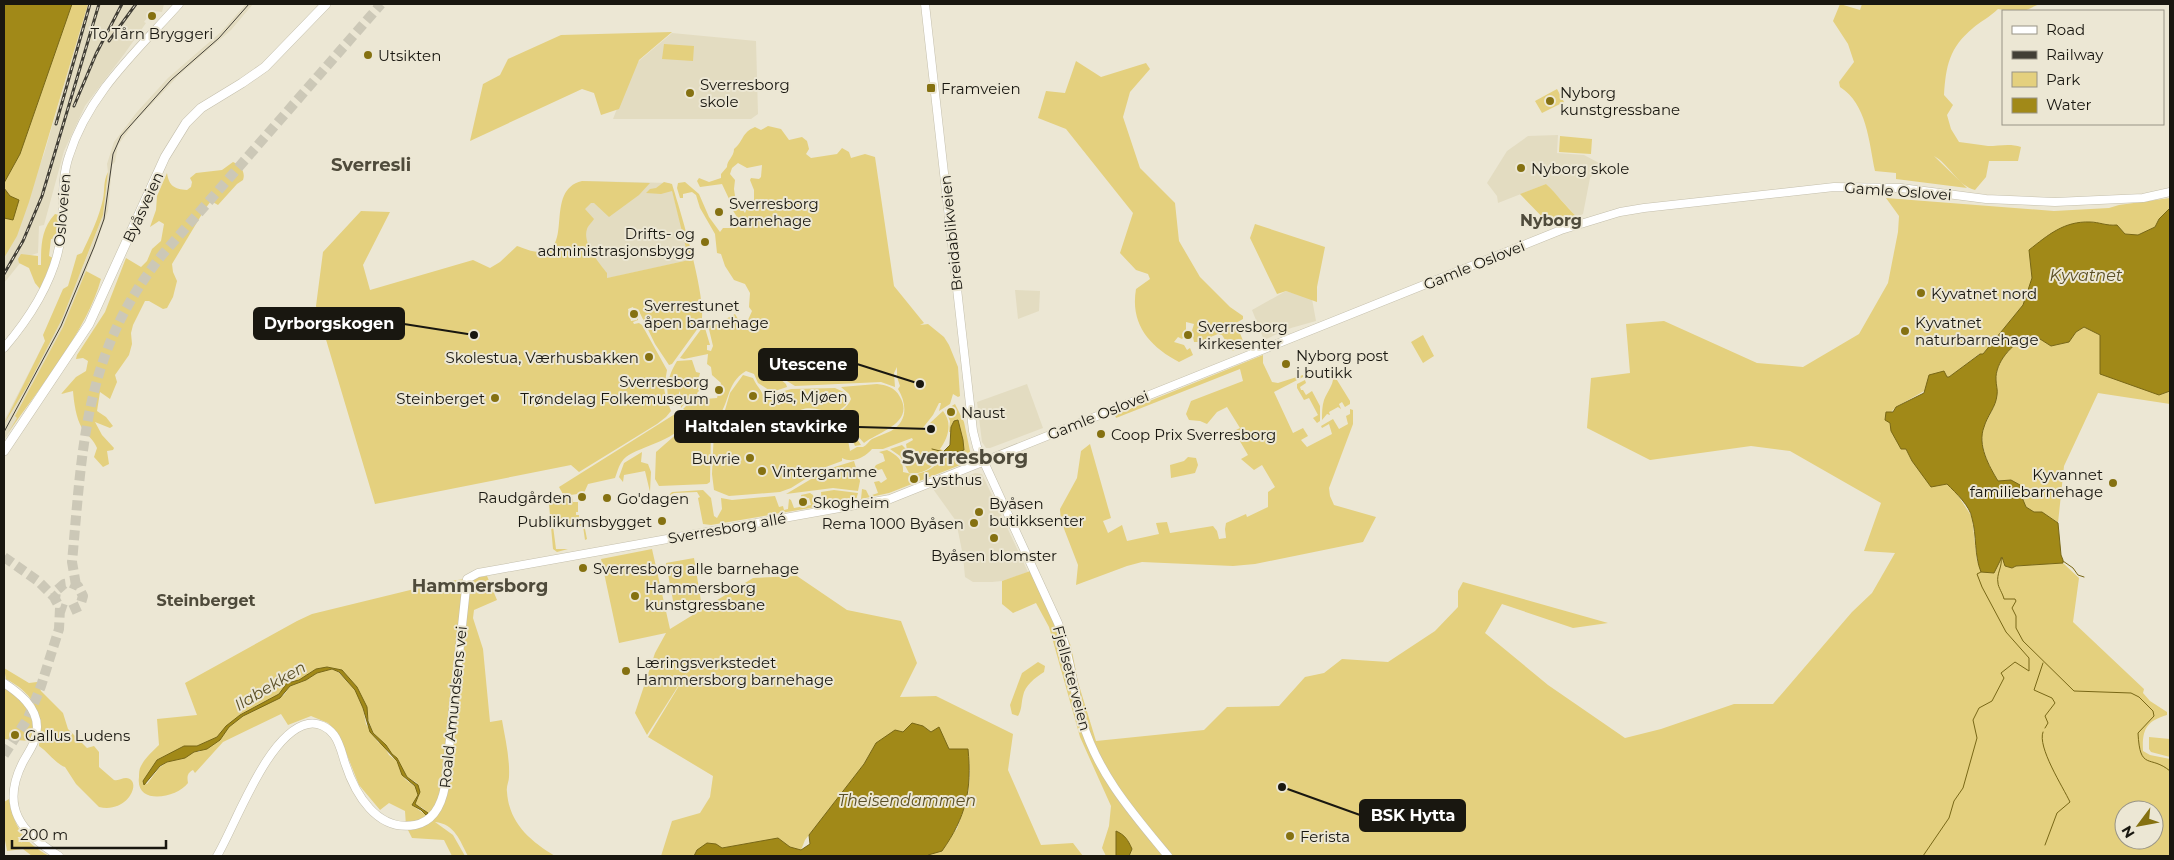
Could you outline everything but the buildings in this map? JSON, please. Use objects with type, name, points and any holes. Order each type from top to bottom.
[{"type":"main road","name":"Byåsveien","points":[[4,451],[89,324],[165,158],[186,123],[201,108],[242,84],[265,67],[326,4]]},
{"type":"street","name":"Osloveien","points":[[4,348],[38,302],[56,259],[62,232],[66,167],[82,124],[94,103],[116,73],[179,4]]},
{"type":"street","name":"Breidablikveien","points":[[925,4],[973,431],[982,461]]},
{"type":"street","name":"Gamle Oslovei","points":[[982,461],[1560,230],[1620,212],[1740,196],[1834,187],[1901,188],[1986,199],[2055,202],[2143,198],[2170,192]]},
{"type":"street","name":"Sverresborg allé","points":[[467,579],[478,573],[511,566],[890,499],[982,461]]},
{"type":"street","name":"Fjellseterveien","points":[[982,461],[1061,629],[1083,722],[1089,739],[1118,794],[1168,856]]},
{"type":"street","name":"Roald Amundsens vei","points":[[217,856],[261,772],[287,737],[296,729],[306,724],[325,727],[334,735],[357,794],[379,817],[392,823],[406,826],[422,824],[437,811],[443,795],[467,579]]},
{"type":"street","points":[[4,683],[28,703],[37,725],[34,742],[15,778],[13,802],[20,821],[28,834],[39,844],[59,856]]},
{"type":"shaded area","points":[[88,4],[164,4],[162,12],[153,11],[147,18],[144,22],[146,23],[125,53],[85,106],[64,151],[44,225],[39,226],[38,253],[25,257],[4,283],[4,258],[44,154]]},
{"type":"shaded area","points":[[246,4],[253,4],[231,30],[179,75],[134,123],[118,145],[115,162],[112,165],[108,211],[86,271],[68,330],[18,419],[4,440],[4,421],[82,269],[103,215],[108,172],[107,164],[114,142],[137,112],[168,78],[221,32]]},
{"type":"shaded area","name":"Sverresborg skole","points":[[672,33],[756,41],[758,114],[751,119],[613,119],[634,65]]},
{"type":"shaded area","points":[[1558,135],[1557,153],[1584,155],[1601,164],[1590,178],[1583,214],[1577,217],[1546,184],[1498,203],[1497,196],[1487,183],[1507,151],[1528,136]]},
{"type":"shaded area","points":[[587,181],[670,183],[690,260],[604,279],[585,240],[576,184]]},
{"type":"shaded area","points":[[1015,290],[1040,291],[1039,311],[1018,319]]},
{"type":"shaded area","points":[[1286,291],[1312,299],[1316,321],[1291,328],[1264,340],[1252,310]]},
{"type":"shaded area","points":[[1027,384],[1043,428],[986,448],[982,442],[977,402]]},
{"type":"shaded area","points":[[975,473],[982,474],[1028,572],[1002,581],[992,582],[973,582],[965,577],[956,521],[933,489],[949,485]]},
{"type":"green space","points":[[72,4],[88,4],[29,202],[17,236],[4,258],[4,218],[10,196],[4,188],[4,183],[20,154]]},
{"type":"green space","points":[[1840,4],[1860,10],[1862,4],[2042,4],[2025,10],[1998,9],[1965,35],[1950,58],[1946,75],[1944,95],[1953,105],[1947,115],[1951,129],[1959,142],[1988,146],[2009,145],[2021,147],[2018,161],[1989,161],[1986,177],[1975,190],[1959,180],[1934,156],[1967,188],[1896,179],[1896,173],[1875,171],[1861,113],[1849,94],[1840,87],[1839,82],[1854,62],[1848,44],[1833,21]]},
{"type":"green space","points":[[672,32],[639,60],[619,109],[601,115],[594,93],[582,89],[470,141],[483,84],[500,75],[508,59],[561,35]]},
{"type":"green space","points":[[664,44],[694,46],[693,61],[662,59]]},
{"type":"green space","points":[[1076,61],[1101,77],[1146,63],[1150,69],[1130,92],[1123,117],[1140,168],[1175,203],[1179,241],[1200,277],[1230,307],[1243,316],[1243,319],[1236,323],[1245,346],[1232,351],[1222,335],[1218,334],[1194,342],[1193,337],[1190,337],[1194,324],[1186,322],[1186,334],[1182,339],[1178,337],[1174,342],[1184,345],[1187,350],[1190,348],[1193,355],[1179,362],[1159,349],[1144,333],[1136,313],[1136,289],[1150,279],[1148,274],[1136,270],[1120,253],[1133,213],[1066,129],[1038,118],[1046,91],[1065,93]]},
{"type":"green space","name":"Nyborg kunstgressbane","points":[[1557,89],[1564,102],[1542,113],[1535,101]]},
{"type":"green space","points":[[768,126],[781,129],[789,140],[802,137],[807,141],[809,149],[806,154],[811,158],[837,154],[842,148],[849,152],[851,158],[865,154],[875,157],[894,286],[924,323],[920,325],[928,324],[944,337],[958,367],[960,396],[958,397],[953,394],[950,404],[939,411],[941,403],[939,403],[933,415],[922,429],[926,428],[933,434],[935,430],[930,423],[943,411],[949,425],[945,440],[940,449],[944,453],[952,454],[964,450],[958,420],[954,421],[951,427],[952,432],[949,432],[950,421],[945,410],[955,404],[964,422],[971,456],[968,462],[889,493],[861,499],[862,489],[866,490],[869,496],[878,493],[874,482],[879,481],[881,483],[887,479],[882,469],[874,471],[876,465],[885,461],[883,454],[879,452],[887,450],[897,456],[901,462],[903,472],[916,475],[912,479],[914,482],[917,474],[920,473],[909,473],[900,456],[890,449],[902,445],[907,450],[906,444],[913,440],[912,438],[883,449],[872,449],[858,459],[846,460],[842,458],[842,461],[823,468],[791,488],[780,492],[729,496],[714,490],[712,474],[714,430],[725,410],[730,393],[743,375],[753,378],[762,392],[765,402],[774,394],[791,389],[835,388],[846,393],[848,398],[846,405],[835,414],[820,410],[809,408],[795,414],[818,410],[833,415],[839,424],[854,436],[861,445],[855,446],[852,439],[848,440],[850,451],[857,447],[863,447],[872,439],[897,427],[901,422],[904,412],[903,400],[898,389],[900,386],[897,377],[897,367],[894,373],[895,387],[881,382],[795,386],[782,378],[780,379],[787,387],[772,392],[758,383],[754,374],[746,371],[734,382],[723,409],[714,421],[699,418],[683,409],[690,402],[691,396],[681,408],[680,391],[673,406],[670,401],[667,389],[674,366],[677,361],[692,360],[696,372],[700,373],[698,381],[702,388],[697,393],[698,396],[705,399],[717,398],[721,383],[712,375],[711,367],[707,364],[708,354],[684,359],[680,358],[702,328],[705,328],[710,345],[707,345],[707,350],[711,351],[713,346],[708,325],[713,326],[735,314],[738,319],[748,320],[752,311],[749,307],[750,293],[745,284],[734,280],[725,266],[721,254],[717,253],[715,234],[700,208],[696,195],[692,192],[683,194],[683,198],[680,198],[677,188],[678,183],[685,182],[699,194],[709,217],[720,232],[723,228],[736,228],[737,217],[732,206],[740,206],[745,213],[748,206],[754,205],[754,190],[750,180],[751,178],[759,179],[761,177],[762,165],[747,168],[738,163],[732,168],[730,174],[735,180],[735,196],[733,201],[730,201],[722,184],[700,187],[697,181],[699,178],[709,182],[721,178],[721,174],[727,167],[734,149],[745,134],[755,127],[761,130]],"holes":[[[939,452],[943,456],[959,455],[959,457],[939,457],[934,466],[928,470],[921,473],[932,466]]]},
{"type":"green space","points":[[1560,136],[1592,139],[1591,154],[1559,152]]},
{"type":"green space","points":[[233,162],[242,169],[244,174],[243,180],[218,205],[211,201],[205,209],[172,264],[177,281],[173,297],[167,308],[163,309],[149,301],[145,301],[133,325],[131,333],[132,344],[129,355],[115,375],[117,382],[110,399],[100,392],[97,411],[106,417],[113,426],[110,428],[95,422],[102,435],[114,448],[107,451],[109,464],[103,467],[94,457],[96,445],[78,420],[73,391],[61,394],[76,377],[86,371],[88,361],[83,358],[76,359],[77,355],[105,312],[126,258],[141,267],[147,261],[152,249],[161,241],[164,224],[159,221],[150,227],[156,210],[157,196],[167,173],[169,181],[173,186],[187,190],[191,187],[192,182],[190,178],[196,173],[222,170]]},
{"type":"green space","points":[[108,172],[103,215],[62,319],[28,385],[4,424],[45,341],[43,335],[63,289],[68,286],[77,255],[82,253],[94,227],[104,195],[105,179]]},
{"type":"green space","points":[[582,181],[650,183],[639,195],[609,217],[594,203],[591,203],[585,209],[594,219],[587,229],[587,240],[592,253],[607,273],[607,278],[689,260],[672,191],[661,194],[646,193],[664,182],[672,184],[697,276],[701,296],[701,324],[672,364],[669,365],[655,344],[638,309],[635,312],[633,307],[628,309],[631,321],[637,320],[637,313],[638,320],[633,322],[634,324],[639,323],[642,325],[667,370],[664,388],[671,411],[657,424],[579,472],[571,465],[375,504],[316,306],[323,252],[361,211],[390,212],[363,265],[370,290],[473,260],[490,268],[500,262],[517,246],[536,252],[550,249],[555,242],[558,232],[564,196],[570,187]]},
{"type":"green space","points":[[1546,184],[1577,217],[1551,226],[1520,194]]},
{"type":"green space","points":[[1886,198],[2054,211],[2109,208],[2170,198],[2170,208],[2159,219],[2155,227],[2138,235],[2125,234],[2117,225],[2105,226],[2091,222],[2029,250],[2032,278],[2023,305],[1983,354],[1979,354],[1949,377],[1896,407],[1890,413],[1893,432],[1901,449],[1906,449],[1912,461],[1947,484],[1957,494],[1972,517],[1977,562],[2002,557],[2005,566],[2012,568],[2016,566],[2063,563],[2079,578],[2073,622],[2144,689],[2143,693],[2150,701],[2167,712],[2167,715],[2154,720],[2147,727],[2143,737],[2143,751],[2150,755],[2170,759],[2170,856],[1129,856],[1132,849],[1116,831],[1116,856],[1106,856],[1102,848],[1109,826],[1111,806],[1080,737],[1049,627],[1036,603],[1013,613],[1002,604],[1002,581],[1036,569],[1071,646],[1078,682],[1096,741],[1204,730],[1227,707],[1279,706],[1305,677],[1324,673],[1342,659],[1388,662],[1435,631],[1458,607],[1458,591],[1463,582],[1608,623],[1573,628],[1502,604],[1485,633],[1548,685],[1625,738],[1661,729],[1734,704],[1773,704],[1852,612],[1872,593],[1895,553],[1864,551],[1881,503],[1790,451],[1751,446],[1650,460],[1587,428],[1591,378],[1630,373],[1626,324],[1664,321],[1757,363],[1803,367],[1859,334],[1888,283],[1898,232],[1899,216]]},
{"type":"green space","points":[[55,214],[59,215],[57,239],[51,239],[49,256],[53,258],[40,289],[35,283],[29,268],[19,263],[18,259],[21,254],[38,256],[38,265],[41,265],[44,232]]},
{"type":"green space","points":[[1255,224],[1325,247],[1317,287],[1317,302],[1286,291],[1277,294],[1250,238]]},
{"type":"green space","points":[[86,271],[101,279],[85,318],[61,359],[8,433],[17,418],[15,416],[63,327]]},
{"type":"green space","points":[[2084,327],[2100,335],[2159,395],[2170,391],[2170,404],[2098,393],[2064,466],[2058,523],[2042,512],[2034,512],[2026,507],[2011,480],[1998,481],[1985,455],[1982,434],[1994,406],[1997,369],[2009,350],[2027,336],[2040,339],[2051,346],[2069,342],[2076,332]]},
{"type":"green space","points":[[1423,335],[1434,356],[1423,363],[1411,342]]},
{"type":"green space","points":[[1263,355],[1263,363],[1272,382],[1278,383],[1303,375],[1303,377],[1274,392],[1293,433],[1303,428],[1308,436],[1301,440],[1307,447],[1332,434],[1329,424],[1322,428],[1321,426],[1333,419],[1339,429],[1348,424],[1346,416],[1350,414],[1350,409],[1353,410],[1353,424],[1329,488],[1334,505],[1376,517],[1363,542],[1255,564],[1233,566],[1142,562],[1076,585],[1078,565],[1061,521],[1060,509],[1077,478],[1081,451],[1090,444],[1111,518],[1103,521],[1108,533],[1122,525],[1127,541],[1159,534],[1156,523],[1167,522],[1170,533],[1213,526],[1217,531],[1219,539],[1226,538],[1226,523],[1246,514],[1247,517],[1268,507],[1268,492],[1275,487],[1262,465],[1254,470],[1241,459],[1248,455],[1234,431],[1240,428],[1227,407],[1217,412],[1207,424],[1189,420],[1186,414],[1191,401],[1243,381],[1240,369],[1116,418],[1115,415]]},
{"type":"green space","points":[[1329,367],[1350,404],[1345,407],[1342,402],[1339,404],[1341,409],[1338,407],[1329,412],[1330,415],[1327,414],[1322,420],[1323,402],[1333,380]]},
{"type":"green space","points":[[1305,380],[1306,383],[1300,387],[1301,390],[1306,395],[1312,391],[1320,406],[1320,421],[1317,423],[1313,418],[1318,415],[1309,398],[1304,400],[1297,388],[1297,384]]},
{"type":"green space","points":[[877,384],[890,387],[896,391],[903,406],[903,414],[893,426],[864,443],[837,419],[851,399],[849,394],[841,387]]},
{"type":"green space","points":[[675,414],[680,414],[684,418],[682,425],[677,431],[669,437],[626,457],[620,464],[615,478],[588,484],[584,493],[564,496],[559,487]]},
{"type":"green space","points":[[688,424],[697,425],[696,428],[691,427],[690,433],[706,436],[707,430],[698,428],[699,425],[711,431],[710,482],[707,484],[659,486],[655,479],[656,452]]},
{"type":"green space","points":[[642,452],[641,462],[648,464],[651,472],[650,492],[645,471],[624,475],[623,482],[619,477],[624,463]]},
{"type":"green space","points":[[1188,457],[1196,458],[1198,465],[1195,473],[1171,478],[1170,465],[1184,461]]},
{"type":"green space","points":[[854,461],[860,481],[858,491],[833,488],[786,494],[828,469]]},
{"type":"green space","points":[[703,490],[711,498],[714,516],[717,518],[722,509],[721,498],[732,500],[775,496],[779,507],[783,506],[784,510],[788,509],[789,499],[794,508],[811,505],[809,498],[802,499],[801,495],[810,493],[813,495],[816,507],[711,525],[703,524],[698,498],[700,497],[697,492],[674,493],[668,496],[672,492]]},
{"type":"green space","points":[[834,490],[858,493],[856,500],[822,506],[821,492]]},
{"type":"green space","points":[[572,496],[573,502],[578,502],[578,512],[576,512],[576,515],[579,515],[579,522],[576,522],[576,524],[584,524],[587,539],[585,540],[583,526],[553,526],[556,549],[568,549],[557,552],[553,549],[549,504]]},
{"type":"green space","points":[[652,549],[670,629],[753,578],[797,576],[847,610],[901,621],[917,663],[900,697],[936,696],[1013,734],[1008,770],[1041,845],[1073,843],[1083,856],[928,856],[957,829],[968,796],[970,773],[968,749],[949,749],[938,728],[932,732],[923,726],[876,743],[864,764],[805,840],[801,850],[790,847],[778,838],[722,848],[697,850],[694,856],[661,856],[672,821],[700,813],[710,797],[713,776],[648,737],[691,666],[647,735],[635,713],[655,653],[666,633],[619,643],[601,559]]},
{"type":"green space","points":[[694,558],[701,601],[674,606],[666,563]]},
{"type":"green space","points":[[487,576],[497,600],[474,610],[473,618],[483,649],[490,722],[502,720],[509,763],[507,792],[516,822],[537,844],[555,856],[468,856],[456,834],[442,823],[435,822],[453,835],[465,856],[452,856],[444,840],[412,838],[406,826],[405,811],[389,803],[380,810],[359,785],[339,735],[328,723],[311,716],[288,725],[281,714],[223,742],[195,773],[193,770],[190,772],[188,783],[183,788],[167,795],[158,796],[150,796],[143,792],[140,786],[139,770],[149,755],[159,745],[157,719],[197,715],[185,683],[312,614],[443,582]],"holes":[[[327,667],[342,670],[357,687],[373,733],[397,758],[407,777],[417,783],[419,796],[415,804],[424,809],[426,815],[412,805],[418,795],[417,788],[405,779],[397,761],[378,742],[366,724],[363,708],[355,690],[338,672],[332,669],[317,673],[306,680],[290,686],[284,695],[243,716],[229,727],[222,737],[199,752],[194,752],[185,758],[167,762],[159,768],[147,784],[143,781],[157,760],[184,746],[197,746],[217,737],[240,715],[279,694],[290,682],[299,680],[316,669]]]},
{"type":"green space","points":[[1038,662],[1045,666],[1044,672],[1026,688],[1018,716],[1012,714],[1010,705],[1022,673]]},
{"type":"green space","points":[[4,668],[29,683],[37,682],[41,691],[63,713],[68,729],[87,748],[94,746],[99,752],[99,767],[114,780],[126,778],[131,780],[133,789],[125,801],[118,806],[109,808],[99,807],[76,784],[65,767],[39,746],[39,724],[35,706],[24,692],[6,679]]},
{"type":"green space","points":[[4,684],[32,711],[33,734],[29,741],[4,739]]},
{"type":"green space","points":[[2149,737],[2170,739],[2170,757],[2151,752],[2149,749]]},
{"type":"green space","points":[[9,799],[17,826],[33,845],[49,856],[32,856],[23,849],[7,851],[4,835],[4,802]]},
{"type":"water","points":[[4,4],[72,4],[20,154],[4,183]]},
{"type":"water","points":[[4,188],[10,196],[19,200],[13,220],[4,218]]},
{"type":"water","name":"Kyvatnet","points":[[2170,208],[2170,391],[2159,395],[2100,374],[2100,335],[2084,327],[2076,332],[2069,342],[2051,346],[2040,339],[2028,336],[2016,344],[2001,360],[1996,373],[1996,399],[1982,434],[1983,448],[1998,481],[2011,480],[2020,485],[2021,495],[2026,507],[2034,512],[2042,512],[2058,523],[2063,563],[2016,566],[2012,568],[2005,566],[2002,557],[1994,573],[1981,572],[1977,559],[1974,525],[1969,509],[1947,484],[1931,487],[1912,461],[1906,449],[1901,449],[1891,431],[1890,423],[1885,420],[1886,412],[1893,412],[1896,407],[1924,393],[1929,375],[1944,371],[1947,377],[1949,377],[1980,354],[1983,354],[2023,305],[2032,278],[2029,250],[2043,239],[2064,226],[2081,222],[2117,225],[2125,234],[2138,235],[2155,227],[2159,219]]},
{"type":"water","points":[[958,420],[964,450],[952,454],[944,453],[950,445],[951,427],[954,421]]},
{"type":"water","points":[[327,667],[342,670],[357,687],[367,707],[368,721],[373,733],[397,758],[407,777],[418,785],[420,792],[415,804],[428,813],[426,815],[412,805],[418,795],[415,786],[402,775],[397,761],[370,732],[355,690],[339,672],[332,669],[317,673],[306,680],[290,686],[280,698],[243,716],[229,727],[220,740],[207,749],[194,752],[185,758],[167,762],[160,766],[144,785],[143,781],[157,760],[184,746],[197,746],[217,737],[226,726],[240,715],[279,694],[287,683],[299,680],[316,669]]},
{"type":"water","name":"Theisendammen","points":[[912,723],[923,726],[931,732],[939,727],[949,749],[968,749],[969,777],[966,803],[957,826],[942,851],[928,856],[694,856],[697,850],[707,843],[716,844],[722,848],[778,838],[790,847],[801,850],[810,844],[809,835],[864,764],[876,743],[895,730],[903,732]]},
{"type":"water","points":[[1116,831],[1124,836],[1129,843],[1132,849],[1129,856],[1116,856]]},
{"type":"waterway","points":[[932,449],[944,452]]},
{"type":"waterway","points":[[2001,558],[1998,585],[2004,599],[2015,599],[2016,601],[2012,608],[2016,616],[2016,628],[2023,641],[2074,691],[2131,693],[2139,697],[2153,711],[2154,716],[2138,733],[2141,753],[2147,760],[2157,763],[2170,771]]},
{"type":"waterway","points":[[2063,561],[2073,568],[2078,575],[2084,577]]},
{"type":"waterway","points":[[1923,856],[1949,818],[1954,801],[1963,788],[1977,738],[1973,720],[1979,708],[1992,701],[2004,678],[2001,673],[2015,662],[2029,671],[2029,658],[2006,632],[1982,587],[1977,574],[1981,572]]},
{"type":"waterway","points":[[2043,663],[2034,690],[2052,698],[2055,703],[2045,716],[2048,723],[2045,728]]},
{"type":"waterway","points":[[2043,732],[2042,739],[2047,757],[2070,802],[2057,813],[2045,845]]},
{"type":"tunnel","points":[[76,585],[72,562],[80,478],[92,401],[102,364],[117,328],[136,291],[162,255],[381,4]]},
{"type":"tunnel","points":[[4,557],[38,581],[55,598]]},
{"type":"tunnel","points":[[4,755],[28,718],[41,686],[59,629],[60,608],[55,599],[56,591],[64,584],[71,583],[78,586],[83,596],[80,606],[69,611],[60,608]]},
{"type":"tram line","points":[[4,432],[61,326],[94,247],[104,219],[113,154],[121,136],[171,80],[219,38],[249,4]]},
{"type":"railway","points":[[56,124],[90,4]]},
{"type":"railway","points":[[4,274],[23,241],[42,196],[99,4]]},
{"type":"railway","points":[[74,106],[96,54],[122,4]]},
{"type":"railway","points":[[109,41],[136,4]]},
{"type":"place","name":"To Tårn Bryggeri","points":[[152,16]]},
{"type":"place","name":"Utsikten","points":[[368,55]]},
{"type":"place","name":"Framveien","points":[[931,88]]},
{"type":"place","name":"Sverresborg skole","points":[[690,93]]},
{"type":"place","name":"Nyborg kunstgressbane","points":[[1550,101]]},
{"type":"place","name":"Nyborg skole","points":[[1521,168]]},
{"type":"place","name":"Sverresborg barnehage","points":[[719,212]]},
{"type":"place","name":"Drifts- og administrasjonsbygg","points":[[705,242]]},
{"type":"place","name":"Kyvatnet nord","points":[[1921,293]]},
{"type":"place","name":"Sverrestunet åpen barnehage","points":[[634,314]]},
{"type":"place","name":"Kyvatnet naturbarnehage","points":[[1905,331]]},
{"type":"place","name":"Dyrborgskogen","points":[[474,335]]},
{"type":"place","name":"Sverresborg kirkesenter","points":[[1188,335]]},
{"type":"place","name":"Skolestua, Værhusbakken","points":[[649,357]]},
{"type":"place","name":"Nyborg post i butikk","points":[[1286,364]]},
{"type":"place","name":"Utescene","points":[[920,384]]},
{"type":"place","name":"Sverresborg Trøndelag Folkemuseum","points":[[719,390]]},
{"type":"place","name":"Fjøs, Mjøen","points":[[753,396]]},
{"type":"place","name":"Steinberget","points":[[495,398]]},
{"type":"place","name":"Naust","points":[[951,412]]},
{"type":"place","name":"Haltdalen stavkirke","points":[[931,429]]},
{"type":"place","name":"Coop Prix Sverresborg","points":[[1101,434]]},
{"type":"place","name":"Buvrie","points":[[750,458]]},
{"type":"place","name":"Vintergamme","points":[[762,471]]},
{"type":"place","name":"Lysthus","points":[[914,479]]},
{"type":"place","name":"Kyvannet familiebarnehage","points":[[2113,483]]},
{"type":"place","name":"Raudgården","points":[[582,497]]},
{"type":"place","name":"Go'dagen","points":[[607,498]]},
{"type":"place","name":"Skogheim","points":[[803,502]]},
{"type":"place","name":"Byåsen butikksenter","points":[[979,512]]},
{"type":"place","name":"Publikumsbygget","points":[[662,521]]},
{"type":"place","name":"Rema 1000 Byåsen","points":[[974,523]]},
{"type":"place","name":"Byåsen blomster","points":[[994,538]]},
{"type":"place","name":"Sverresborg alle barnehage","points":[[583,568]]},
{"type":"place","name":"Hammersborg kunstgressbane","points":[[635,596]]},
{"type":"place","name":"Læringsverkstedet Hammersborg barnehage","points":[[626,671]]},
{"type":"place","name":"Gallus Ludens","points":[[15,735]]},
{"type":"place","name":"BSK Hytta","points":[[1282,787]]},
{"type":"place","name":"Ferista","points":[[1290,836]]},
{"type":"district","name":"Sverresli","points":[[371,165]]},
{"type":"district","name":"Nyborg","points":[[1551,220]]},
{"type":"district","name":"Sverresborg","points":[[965,457]]},
{"type":"district","name":"Hammersborg","points":[[480,586]]},
{"type":"district","name":"Steinberget","points":[[206,600]]},
{"type":"water label","name":"Ilabekken","points":[[270,686]]}]
